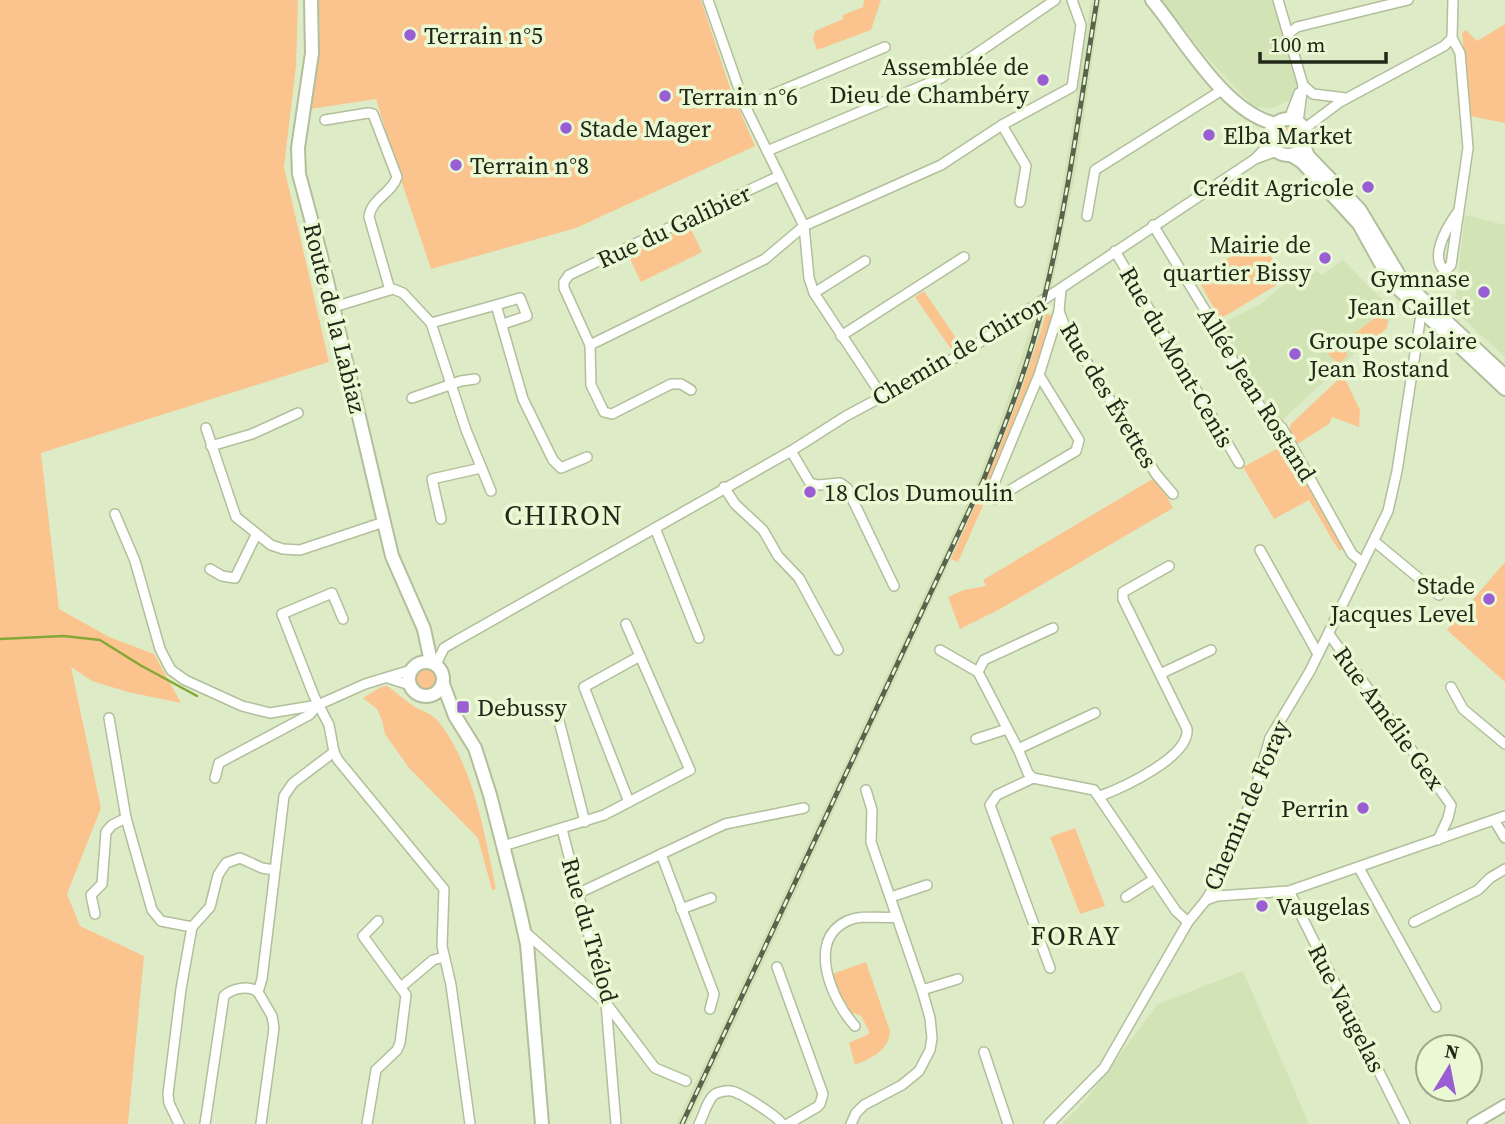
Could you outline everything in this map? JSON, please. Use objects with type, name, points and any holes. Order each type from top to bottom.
[{"type":"main road","name":"Route de la Labiaz","points":[[311,0],[312,53],[297,152],[305,201],[334,307],[392,556],[424,629],[434,663]]},
{"type":"main road","points":[[1152,0],[1234,100],[1250,114],[1264,121],[1273,138]]},
{"type":"main road","points":[[1198,59],[1217,90],[1242,117],[1302,162],[1359,224],[1391,273]]},
{"type":"main road","points":[[1217,90],[1242,113],[1250,114]]},
{"type":"main road","points":[[1273,138],[1297,123],[1306,135],[1304,146],[1308,156],[1360,210],[1391,273],[1391,282],[1505,376]]},
{"type":"main road","points":[[1291,155],[1304,146]]},
{"type":"main road","points":[[1428,311],[1505,388]]},
{"type":"main road","points":[[424,629],[410,685],[420,695],[431,696],[455,716]]},
{"type":"main road","points":[[413,668],[420,662],[434,663],[443,673],[443,684],[455,716],[475,748],[491,795],[524,931],[542,1124]]},
{"type":"main road","points":[[431,696],[443,684]]},
{"type":"street","points":[[708,0],[745,106],[804,226],[809,278],[814,293],[881,396]]},
{"type":"street","points":[[767,151],[941,78],[1055,0]]},
{"type":"street","points":[[691,390],[681,384],[671,384],[612,414],[604,412],[594,405],[590,345],[765,259],[804,226],[941,165],[1002,125],[1072,87],[1082,25],[1072,0]]},
{"type":"street","points":[[1278,0],[1303,85],[1297,123]]},
{"type":"street","points":[[1289,33],[1297,27],[1409,0]]},
{"type":"street","points":[[1453,0],[1452,38],[1460,53],[1468,148],[1459,210],[1451,265],[1443,269],[1438,258],[1444,232],[1459,210]]},
{"type":"street","points":[[1297,123],[1444,46],[1452,38]]},
{"type":"street","points":[[745,106],[885,47]]},
{"type":"street","points":[[1303,85],[1313,94],[1347,98]]},
{"type":"street","points":[[1087,216],[1095,170],[1217,90]]},
{"type":"street","points":[[325,120],[373,114],[397,177],[373,205],[369,217],[390,290]]},
{"type":"street","points":[[1002,125],[1026,166],[1020,202]]},
{"type":"street","name":"Chemin de Chiron","points":[[444,648],[791,451],[881,396],[962,354],[1255,159],[1273,138]]},
{"type":"street","name":"Rue du Galibier","points":[[590,345],[564,288],[564,282],[569,275],[779,176]]},
{"type":"street","name":"Allée Jean Rostand","points":[[1153,226],[1208,315],[1248,388],[1262,410],[1282,428],[1352,554],[1362,562]]},
{"type":"street","name":"Rue du Mont-Cenis","points":[[1115,251],[1239,463]]},
{"type":"street","points":[[841,336],[964,257]]},
{"type":"street","points":[[814,293],[865,261]]},
{"type":"street","name":"Rue des Évettes","points":[[1061,289],[1059,311],[1065,327],[1156,474],[1173,494]]},
{"type":"street","points":[[334,307],[398,290],[431,323],[450,385],[491,491]]},
{"type":"street","points":[[431,323],[520,298],[527,316],[503,324]]},
{"type":"street","points":[[496,305],[523,399],[553,460],[561,468],[587,457]]},
{"type":"street","points":[[1039,375],[1079,440],[1076,451],[995,499],[990,493],[1039,375],[1059,311]]},
{"type":"street","name":"Chemin de Foray","points":[[1049,1124],[1104,1068],[1188,922],[1206,900],[1253,797],[1270,738],[1329,634],[1361,570],[1362,562],[1374,541],[1391,499],[1420,321],[1428,311]]},
{"type":"street","points":[[412,398],[475,379]]},
{"type":"street","points":[[211,446],[252,434],[298,413]]},
{"type":"street","points":[[206,428],[236,517],[271,545],[300,550],[384,522]]},
{"type":"street","points":[[791,451],[810,483],[840,483],[847,488],[894,586]]},
{"type":"street","points":[[441,519],[432,479],[481,468]]},
{"type":"street","points":[[724,487],[736,504],[763,530],[779,556],[799,578],[838,650]]},
{"type":"street","points":[[115,514],[135,561],[160,649],[171,670],[185,680],[253,711],[285,712],[318,705],[365,684],[413,668]]},
{"type":"street","points":[[654,528],[699,638]]},
{"type":"street","points":[[210,569],[222,576],[235,578],[256,535]]},
{"type":"street","points":[[1374,541],[1439,596]]},
{"type":"street","points":[[1260,550],[1318,654]]},
{"type":"street","points":[[1100,796],[1144,776],[1186,740],[1187,729],[1122,592],[1169,566]]},
{"type":"street","points":[[343,619],[332,593],[282,614],[328,726],[334,752],[444,888],[442,946],[451,985],[468,1122]]},
{"type":"street","points":[[503,846],[585,822],[690,770],[626,624]]},
{"type":"street","points":[[978,672],[984,660],[1053,628]]},
{"type":"street","name":"Rue Amélie Gex","points":[[1329,634],[1451,805],[1438,840]]},
{"type":"street","points":[[427,643],[444,648],[434,663]]},
{"type":"street","points":[[940,650],[978,672],[1028,773],[1033,778]]},
{"type":"street","points":[[1160,674],[1211,650]]},
{"type":"street","points":[[629,802],[584,687],[640,656]]},
{"type":"street","points":[[388,678],[410,685]]},
{"type":"street","points":[[1451,687],[1463,709],[1505,744]]},
{"type":"street","points":[[215,778],[219,763],[309,715],[318,705]]},
{"type":"street","points":[[557,713],[585,822]]},
{"type":"street","points":[[1018,749],[1095,713]]},
{"type":"street","points":[[109,718],[126,818],[148,899],[156,917],[169,924],[192,927]]},
{"type":"street","points":[[976,739],[1007,729]]},
{"type":"street","points":[[258,992],[262,979],[274,870],[287,789],[334,752]]},
{"type":"street","points":[[1050,968],[989,805],[997,795],[1033,778],[1089,787],[1100,796],[1176,912],[1188,922]]},
{"type":"street","points":[[851,1124],[864,1105],[912,1077],[925,1062],[930,1050],[932,1029],[922,990],[871,842],[873,810],[866,789]]},
{"type":"street","points":[[577,894],[725,824],[804,808]]},
{"type":"street","points":[[1206,900],[1217,896],[1289,891],[1505,816]]},
{"type":"street","points":[[95,914],[91,895],[102,884],[106,832],[112,825],[126,818]]},
{"type":"street","points":[[1494,820],[1505,838]]},
{"type":"street","name":"Rue du Trélod","points":[[562,829],[606,1003],[656,1068],[686,1081]]},
{"type":"street","points":[[661,855],[714,994],[710,1009]]},
{"type":"street","points":[[179,1124],[172,1112],[168,1094],[192,927],[210,907],[218,875],[226,863],[240,858],[262,868],[274,870]]},
{"type":"street","points":[[1360,868],[1436,1007]]},
{"type":"street","points":[[1414,922],[1478,890],[1490,878],[1505,869]]},
{"type":"street","points":[[1126,897],[1154,879]]},
{"type":"street","points":[[891,897],[927,885]]},
{"type":"street","name":"Rue Vaugelas","points":[[1289,891],[1405,1124]]},
{"type":"street","points":[[681,909],[711,898]]},
{"type":"street","points":[[855,1026],[845,1015],[830,984],[826,967],[826,947],[833,933],[844,922],[862,917],[896,917]]},
{"type":"street","points":[[367,1124],[376,1070],[397,1050],[400,1043],[405,995],[363,936],[378,921]]},
{"type":"street","points":[[524,931],[606,1003],[616,1124]]},
{"type":"street","points":[[401,987],[433,960],[444,957]]},
{"type":"street","points":[[777,967],[823,1094],[817,1107],[789,1124]]},
{"type":"street","points":[[922,990],[958,979]]},
{"type":"street","points":[[205,1124],[224,996],[235,989],[254,989],[272,1016],[274,1028],[261,1124]]},
{"type":"street","points":[[984,1052],[1008,1124]]},
{"type":"street","points":[[699,1124],[712,1097],[721,1091],[732,1090],[769,1111],[782,1124]]},
{"type":"street","points":[[1473,1124],[1505,1105]]},
{"type":"street","points":[[705,1113],[709,1124]]},
{"type":"shaded area","points":[[0,0],[298,0],[296,66],[284,167],[329,362],[41,453],[59,609],[109,637],[154,654],[181,703],[92,681],[71,667],[101,808],[67,894],[80,926],[144,956],[128,1124],[0,1124]]},
{"type":"shaded area","name":"Stade Mager","points":[[318,0],[701,0],[730,88],[755,146],[576,228],[431,269],[376,99],[310,109],[320,28]]},
{"type":"shaded area","points":[[864,0],[881,0],[871,30],[817,50],[813,38],[815,31],[863,7]]},
{"type":"shaded area","points":[[1091,0],[1101,0],[1077,165],[1051,291],[1041,295],[1066,165]]},
{"type":"shaded area","points":[[1162,0],[1275,0],[1299,82],[1290,100],[1273,108],[1254,107],[1203,53]]},
{"type":"shaded area","points":[[1505,24],[1505,123],[1470,116],[1462,33],[1466,30],[1477,41]]},
{"type":"shaded area","points":[[1288,126],[1296,129],[1299,137],[1296,145],[1288,148],[1280,145],[1277,137],[1280,129]]},
{"type":"shaded area","points":[[1465,215],[1505,225],[1505,357],[1454,310]]},
{"type":"shaded area","points":[[689,225],[702,252],[641,282],[628,255]]},
{"type":"shaded area","points":[[1261,240],[1285,280],[1220,319],[1196,276]]},
{"type":"shaded area","name":"Groupe scolaire Jean Rostand","points":[[1343,260],[1397,315],[1282,420],[1262,399],[1219,325],[1259,305],[1309,264],[1322,275]]},
{"type":"shaded area","points":[[924,291],[962,347],[953,352],[915,297]]},
{"type":"shaded area","points":[[1048,303],[1029,372],[985,487],[703,1092],[687,1124],[676,1124],[976,484],[997,430],[1036,311]]},
{"type":"shaded area","points":[[1381,313],[1388,321],[1387,328],[1360,352],[1349,349],[1342,339],[1348,339]]},
{"type":"shaded area","points":[[1046,314],[1053,315],[1033,378],[958,562],[951,559],[1003,438]]},
{"type":"shaded area","points":[[1331,338],[1348,355],[1338,364],[1321,346]]},
{"type":"shaded area","points":[[1343,375],[1360,410],[1359,427],[1332,417],[1329,424],[1294,446],[1288,435],[1291,424]]},
{"type":"shaded area","points":[[1286,444],[1345,548],[1339,551],[1309,500],[1274,519],[1243,467]]},
{"type":"shaded area","points":[[1156,477],[1173,508],[1000,609],[960,629],[948,597],[964,590],[986,586],[983,580]]},
{"type":"shaded area","name":"Stade Jacques Level","points":[[1505,562],[1505,682],[1447,630]]},
{"type":"shaded area","points":[[426,669],[433,672],[436,679],[433,686],[426,689],[419,686],[416,679],[419,672]]},
{"type":"shaded area","points":[[387,686],[435,718],[451,740],[470,781],[496,889],[492,890],[478,838],[409,768],[385,734],[377,709],[363,698]]},
{"type":"shaded area","points":[[1075,828],[1105,906],[1080,914],[1050,837]]},
{"type":"shaded area","points":[[866,962],[890,1031],[883,1049],[855,1065],[849,1043],[869,1034],[869,1031],[861,1016],[847,1011],[832,974]]},
{"type":"shaded area","points":[[1243,971],[1309,1124],[1062,1124],[1085,1101],[1158,1004]]},
{"type":"waterway","points":[[0,639],[64,636],[100,640],[197,696]]},
{"type":"railway","points":[[682,1124],[983,481],[1009,414],[1032,346],[1053,262],[1074,150],[1097,0]]},
{"type":"place","name":"Terrain n°5","points":[[410,35]]},
{"type":"place","name":"Assemblée de Dieu de Chambéry","points":[[1043,80]]},
{"type":"place","name":"Terrain n°6","points":[[665,96]]},
{"type":"place","name":"Stade Mager","points":[[566,128]]},
{"type":"place","name":"Elba Market","points":[[1209,135]]},
{"type":"place","name":"Terrain n°8","points":[[456,165]]},
{"type":"place","name":"Crédit Agricole","points":[[1368,187]]},
{"type":"place","name":"Mairie de quartier Bissy","points":[[1325,258]]},
{"type":"place","name":"Gymnase Jean Caillet","points":[[1484,292]]},
{"type":"place","name":"Groupe scolaire Jean Rostand","points":[[1295,354]]},
{"type":"place","name":"18 Clos Dumoulin","points":[[810,492]]},
{"type":"place","name":"Stade Jacques Level","points":[[1489,599]]},
{"type":"place","name":"Debussy","points":[[463,707]]},
{"type":"place","name":"Perrin","points":[[1363,808]]},
{"type":"place","name":"Vaugelas","points":[[1262,906]]},
{"type":"district","name":"CHIRON","points":[[564,515]]},
{"type":"district","name":"FORAY","points":[[1076,936]]}]
